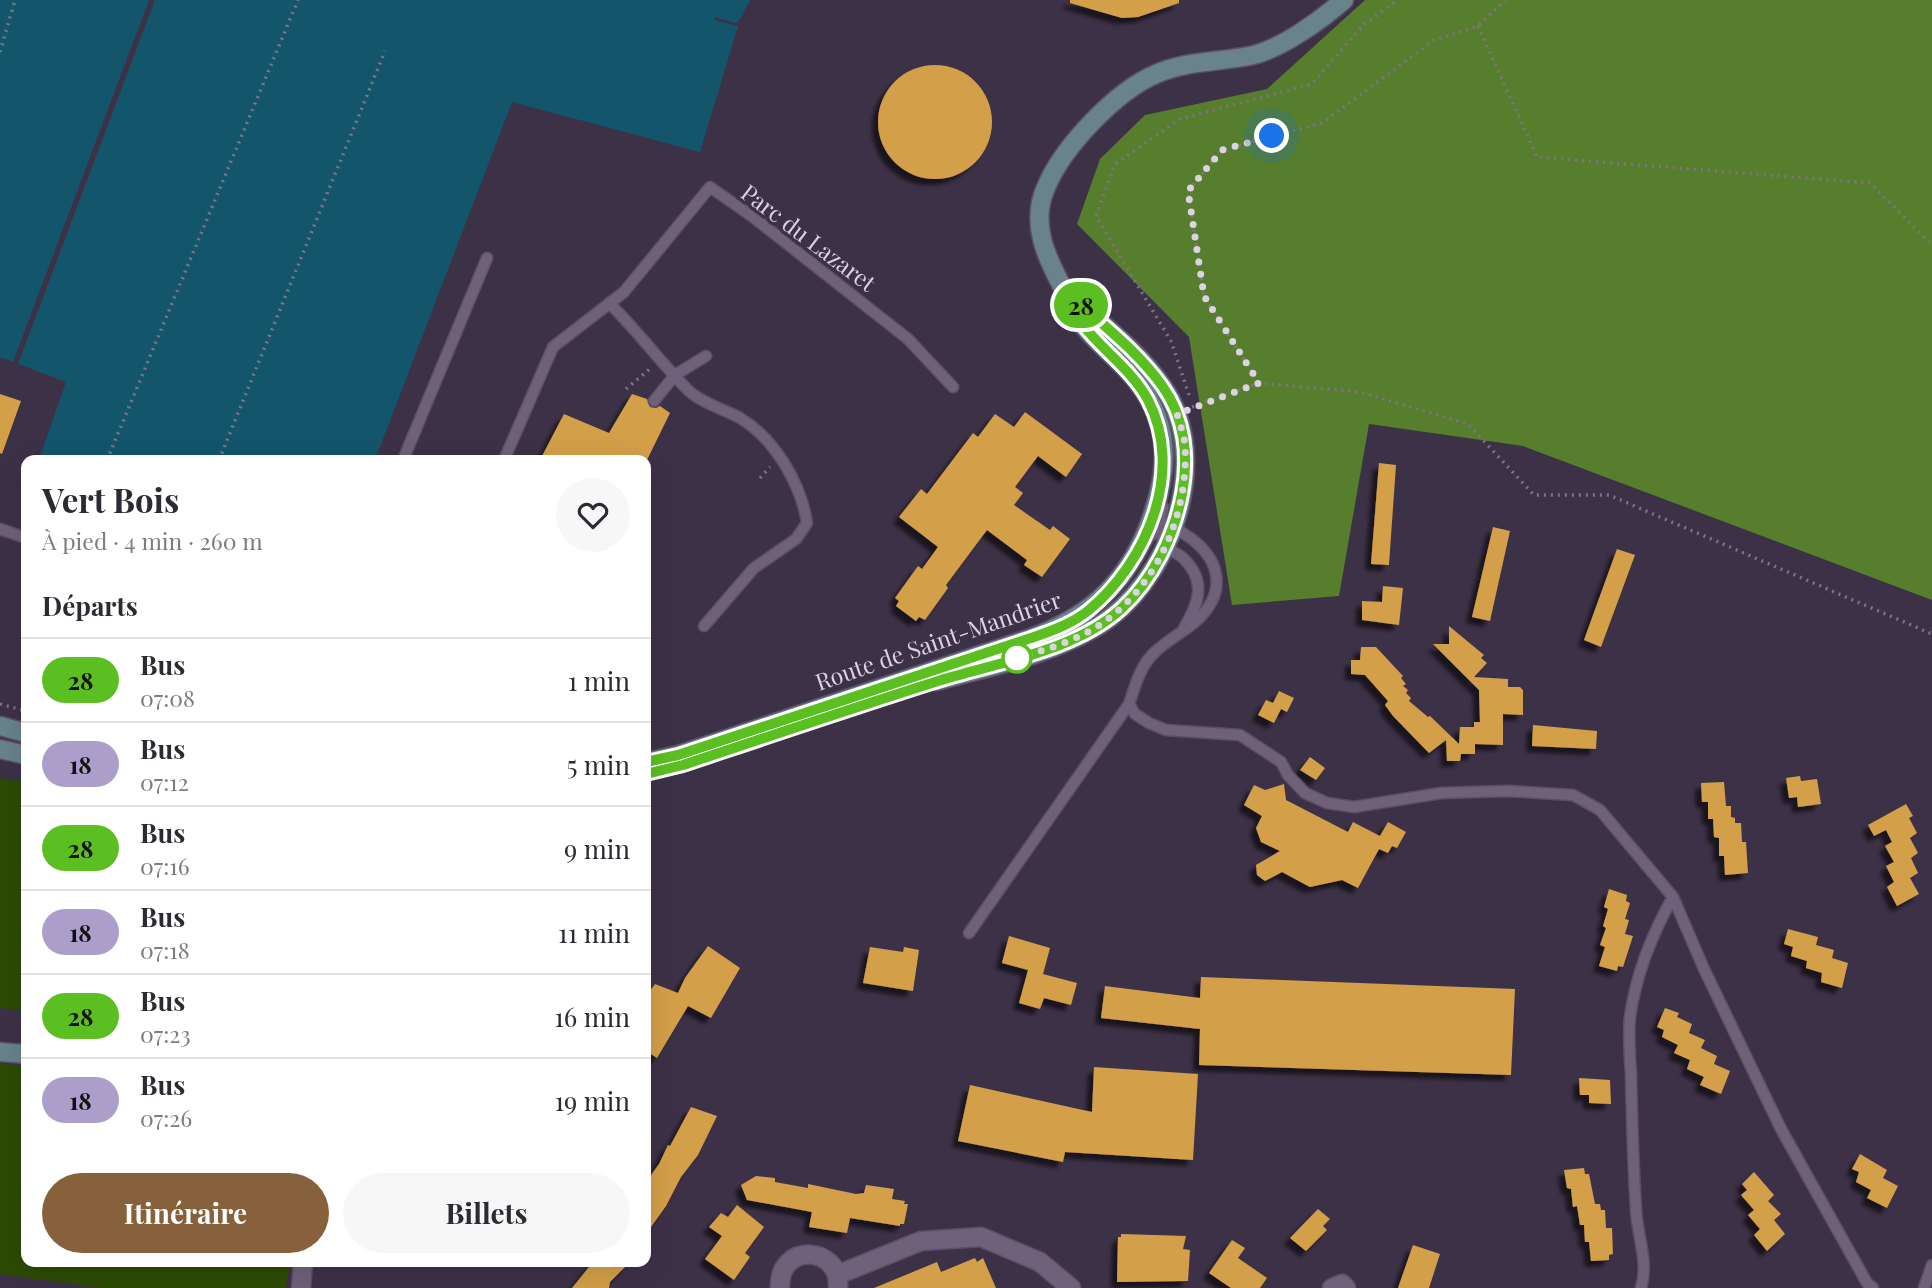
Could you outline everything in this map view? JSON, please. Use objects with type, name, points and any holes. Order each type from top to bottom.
[{"type":"main road","name":"Route de Saint-Mandrier","points":[[651,761],[678,755],[1062,626],[1087,611],[1107,593],[1140,544],[1161,490],[1164,452],[1158,420],[1138,381],[1081,323],[1047,260],[1041,237],[1039,211],[1045,188],[1060,159],[1088,127],[1119,98],[1154,74],[1183,64],[1252,55],[1285,42],[1344,0]]},
{"type":"main road","name":"Route de Saint-Mandrier","points":[[651,773],[683,765],[936,682],[1054,647],[1078,637],[1122,609],[1153,569],[1166,546],[1167,528],[1185,475],[1185,410],[1137,358],[1065,291]]},
{"type":"main road","points":[[0,726],[21,732]]},
{"type":"main road","points":[[0,749],[21,754]]},
{"type":"main road","points":[[0,1050],[21,1054]]},
{"type":"street","points":[[779,1288],[783,1270],[797,1256],[816,1255],[832,1266],[837,1281],[922,1241],[981,1237],[1040,1262],[1071,1288]]},
{"type":"street","points":[[300,1288],[302,1267]]},
{"type":"street","points":[[1332,1288],[1342,1284],[1346,1288]]},
{"type":"lane","name":"Parc du Lazaret","points":[[506,455],[553,346],[624,292],[710,187],[753,217],[908,339],[953,387]]},
{"type":"lane","points":[[405,455],[487,258]]},
{"type":"lane","points":[[609,303],[691,393],[742,420],[762,434],[781,459],[804,502],[807,523],[796,540],[754,568],[704,626]]},
{"type":"lane","points":[[654,401],[675,375],[706,356]]},
{"type":"lane","points":[[1164,452],[1170,470],[1167,528]]},
{"type":"lane","points":[[1140,544],[1167,528]]},
{"type":"lane","points":[[969,933],[1129,704],[1138,676],[1146,662],[1154,652],[1197,620],[1210,604],[1217,579],[1207,551],[1190,537],[1167,528]]},
{"type":"lane","points":[[0,529],[21,536]]},
{"type":"lane","points":[[1166,546],[1182,557],[1197,580],[1197,604],[1180,634]]},
{"type":"lane","points":[[1129,704],[1135,714],[1166,730],[1240,735],[1281,762],[1288,775],[1305,793],[1328,803],[1354,807],[1454,792],[1508,790],[1573,795],[1600,810],[1674,897],[1704,970],[1781,1129],[1867,1283],[1873,1288]]},
{"type":"lane","points":[[1641,1288],[1644,1279],[1643,1248],[1636,1212],[1632,1151],[1630,1020],[1640,973],[1657,925],[1674,897]]},
{"type":"lane","points":[[1924,1288],[1932,1265]]},
{"type":"path","points":[[0,52],[15,0]]},
{"type":"path","points":[[109,455],[298,0]]},
{"type":"path","points":[[1398,0],[1364,24],[1312,85],[1180,119],[1115,164],[1096,216],[1171,341],[1185,410],[1259,383],[1360,392],[1468,424],[1534,495],[1609,495],[1932,634]]},
{"type":"path","points":[[1259,383],[1204,296],[1188,191],[1222,150],[1322,123],[1434,40],[1478,26],[1505,0]]},
{"type":"path","points":[[1478,26],[1537,157],[1870,183],[1932,245]]},
{"type":"path","points":[[221,455],[384,51]]},
{"type":"path","points":[[0,704],[21,710]]},
{"type":"green space","points":[[1365,0],[1932,0],[1932,600],[1523,446],[1369,424],[1339,596],[1232,605],[1189,337],[1077,224],[1100,159],[1145,115],[1267,89]]},
{"type":"green space","points":[[0,778],[21,781],[21,1010],[0,1008]]},
{"type":"green space","points":[[0,1063],[21,1066],[21,1267],[289,1267],[286,1288],[101,1288],[0,1274]]},
{"type":"water","points":[[0,0],[750,0],[739,21],[735,23],[715,17],[714,20],[738,26],[700,152],[512,102],[377,455],[41,455],[66,382],[0,357]]},
{"type":"pier","points":[[149,0],[155,0],[18,364],[13,362]]},
{"type":"building","points":[[1070,0],[1179,0],[1179,3],[1138,17],[1122,18],[1070,3]]},
{"type":"building","points":[[935,65],[957,69],[967,74],[983,90],[988,100],[992,122],[988,144],[983,154],[967,170],[957,175],[935,179],[913,175],[903,170],[887,154],[882,144],[878,122],[882,100],[887,90],[903,74],[913,69]]},
{"type":"building","points":[[0,394],[21,401],[2,454],[0,453]]},
{"type":"building","points":[[632,394],[647,399],[650,407],[660,406],[670,413],[649,455],[543,455],[564,414],[609,433]]},
{"type":"building","points":[[1025,412],[1082,454],[1066,477],[1038,456],[1015,487],[1023,493],[1014,505],[1050,530],[1053,526],[1070,539],[1042,577],[1024,565],[1027,560],[987,530],[946,585],[948,588],[925,620],[919,617],[916,621],[896,606],[899,601],[895,598],[918,566],[922,569],[938,547],[899,517],[921,489],[927,494],[973,433],[978,437],[995,414],[1014,427]]},
{"type":"building","points":[[1379,463],[1396,465],[1389,565],[1371,564]]},
{"type":"building","points":[[1493,527],[1510,531],[1490,621],[1472,617]]},
{"type":"building","points":[[1617,549],[1635,555],[1601,647],[1584,640]]},
{"type":"building","points":[[1383,586],[1403,588],[1399,625],[1362,620],[1362,601],[1382,602]]},
{"type":"building","points":[[1449,626],[1484,655],[1481,658],[1487,663],[1474,677],[1508,679],[1508,687],[1520,687],[1523,690],[1523,715],[1503,714],[1503,745],[1475,744],[1475,754],[1461,754],[1460,761],[1447,761],[1446,740],[1429,753],[1393,716],[1385,705],[1388,701],[1365,675],[1351,674],[1351,660],[1360,660],[1361,647],[1376,647],[1403,676],[1401,678],[1406,684],[1403,686],[1411,698],[1409,701],[1430,716],[1459,744],[1460,727],[1474,727],[1474,722],[1480,722],[1479,690],[1433,644],[1449,644]]},
{"type":"building","points":[[1279,691],[1294,698],[1287,712],[1281,709],[1274,723],[1258,715],[1266,700],[1273,703]]},
{"type":"building","points":[[1533,725],[1597,731],[1596,749],[1532,746]]},
{"type":"building","points":[[1310,757],[1325,768],[1316,780],[1300,770]]},
{"type":"building","points":[[1800,776],[1801,781],[1817,779],[1821,804],[1798,807],[1797,797],[1789,798],[1786,778]]},
{"type":"building","points":[[1724,782],[1726,806],[1731,806],[1731,817],[1735,818],[1735,823],[1741,823],[1742,842],[1746,842],[1748,873],[1725,875],[1724,856],[1719,856],[1719,838],[1714,837],[1713,819],[1708,819],[1708,802],[1702,802],[1701,783]]},
{"type":"building","points":[[1284,784],[1286,800],[1348,832],[1353,822],[1380,836],[1388,822],[1406,832],[1397,848],[1392,846],[1388,853],[1379,849],[1358,888],[1342,880],[1310,887],[1282,872],[1265,881],[1257,875],[1256,865],[1280,851],[1261,842],[1256,828],[1262,816],[1244,805],[1254,785],[1265,790]]},
{"type":"building","points":[[1906,804],[1913,816],[1909,818],[1917,833],[1910,838],[1918,853],[1911,858],[1918,873],[1910,878],[1919,894],[1897,906],[1887,887],[1894,882],[1886,866],[1894,862],[1885,846],[1892,842],[1886,830],[1874,836],[1868,825]]},
{"type":"building","points":[[1609,889],[1627,895],[1626,901],[1630,903],[1625,919],[1629,920],[1625,934],[1633,936],[1623,967],[1618,966],[1617,971],[1599,966],[1605,947],[1600,945],[1606,928],[1603,926],[1608,909],[1604,907]]},
{"type":"building","points":[[1788,929],[1818,937],[1816,945],[1834,950],[1832,958],[1848,963],[1842,988],[1821,982],[1822,973],[1806,968],[1807,961],[1791,956],[1793,947],[1784,944]]},
{"type":"building","points":[[1009,936],[1050,948],[1043,974],[1077,983],[1071,1005],[1044,998],[1040,1009],[1019,1003],[1028,970],[1002,963]]},
{"type":"building","points":[[708,946],[740,968],[711,1018],[688,1006],[657,1058],[651,1054],[651,989],[655,984],[678,993],[685,978]]},
{"type":"building","points":[[870,947],[903,952],[904,947],[919,950],[913,991],[863,983]]},
{"type":"building","points":[[1201,977],[1515,989],[1511,1075],[1199,1065],[1200,1029],[1101,1018],[1105,986],[1200,998]]},
{"type":"building","points":[[1665,1008],[1679,1013],[1677,1017],[1692,1024],[1689,1033],[1705,1040],[1701,1048],[1717,1056],[1714,1064],[1730,1071],[1721,1094],[1700,1085],[1704,1077],[1687,1069],[1690,1060],[1674,1053],[1678,1045],[1662,1037],[1664,1030],[1657,1027]]},
{"type":"building","points":[[1094,1067],[1198,1074],[1193,1160],[1065,1152],[1063,1162],[958,1141],[970,1085],[1092,1112]]},
{"type":"building","points":[[1579,1078],[1610,1080],[1611,1104],[1589,1103],[1589,1095],[1580,1095]]},
{"type":"building","points":[[691,1107],[717,1116],[698,1155],[681,1177],[651,1227],[651,1175],[668,1145],[670,1146]]},
{"type":"building","points":[[1860,1154],[1887,1170],[1883,1178],[1898,1186],[1887,1208],[1867,1198],[1871,1190],[1856,1182],[1859,1172],[1852,1169]]},
{"type":"building","points":[[1584,1168],[1585,1174],[1589,1174],[1595,1204],[1600,1204],[1601,1210],[1605,1210],[1606,1228],[1612,1228],[1613,1254],[1609,1255],[1609,1260],[1591,1261],[1589,1242],[1585,1242],[1584,1225],[1580,1225],[1577,1206],[1573,1207],[1571,1189],[1567,1188],[1564,1170]]},
{"type":"building","points":[[1754,1172],[1774,1195],[1768,1201],[1781,1214],[1774,1220],[1785,1234],[1767,1251],[1754,1235],[1760,1229],[1748,1215],[1754,1210],[1741,1195],[1747,1190],[1742,1184]]},
{"type":"building","points":[[756,1176],[775,1178],[775,1182],[808,1188],[808,1184],[856,1194],[864,1193],[866,1185],[894,1189],[892,1199],[908,1204],[904,1224],[900,1226],[850,1218],[847,1233],[809,1227],[812,1212],[747,1200],[741,1185]]},
{"type":"building","points":[[737,1205],[764,1227],[745,1253],[750,1257],[734,1280],[705,1259],[722,1236],[709,1227],[721,1213],[728,1217]]},
{"type":"building","points":[[1318,1209],[1330,1219],[1323,1226],[1327,1230],[1306,1251],[1290,1238]]},
{"type":"building","points":[[1121,1234],[1186,1236],[1183,1249],[1190,1250],[1188,1281],[1117,1282],[1118,1237],[1121,1237]]},
{"type":"building","points":[[1232,1240],[1245,1248],[1238,1258],[1267,1278],[1260,1288],[1231,1288],[1209,1273]]},
{"type":"building","points":[[1413,1245],[1440,1254],[1429,1288],[1398,1288]]},
{"type":"building","points":[[975,1258],[977,1262],[983,1258],[996,1288],[874,1288],[937,1262],[941,1272]]},
{"type":"building","points":[[589,1267],[625,1267],[610,1282],[609,1288],[572,1288]]},
{"type":"bus line","name":"28","points":[[651,761],[678,755],[1031,638],[1062,626],[1087,611],[1107,593],[1140,544],[1156,509],[1164,470],[1164,452],[1158,420],[1138,381],[1081,323],[1065,291],[1124,344],[1164,388],[1177,414],[1185,442],[1185,475],[1181,502],[1166,546],[1153,569],[1122,609],[1078,637],[1054,647],[936,682],[683,765],[651,773]]},
{"type":"route","points":[[1017,658],[1078,637],[1122,609],[1153,569],[1166,546],[1181,502],[1185,475],[1185,442],[1177,414],[1259,383],[1204,296],[1188,191],[1222,150],[1272,136]]}]
